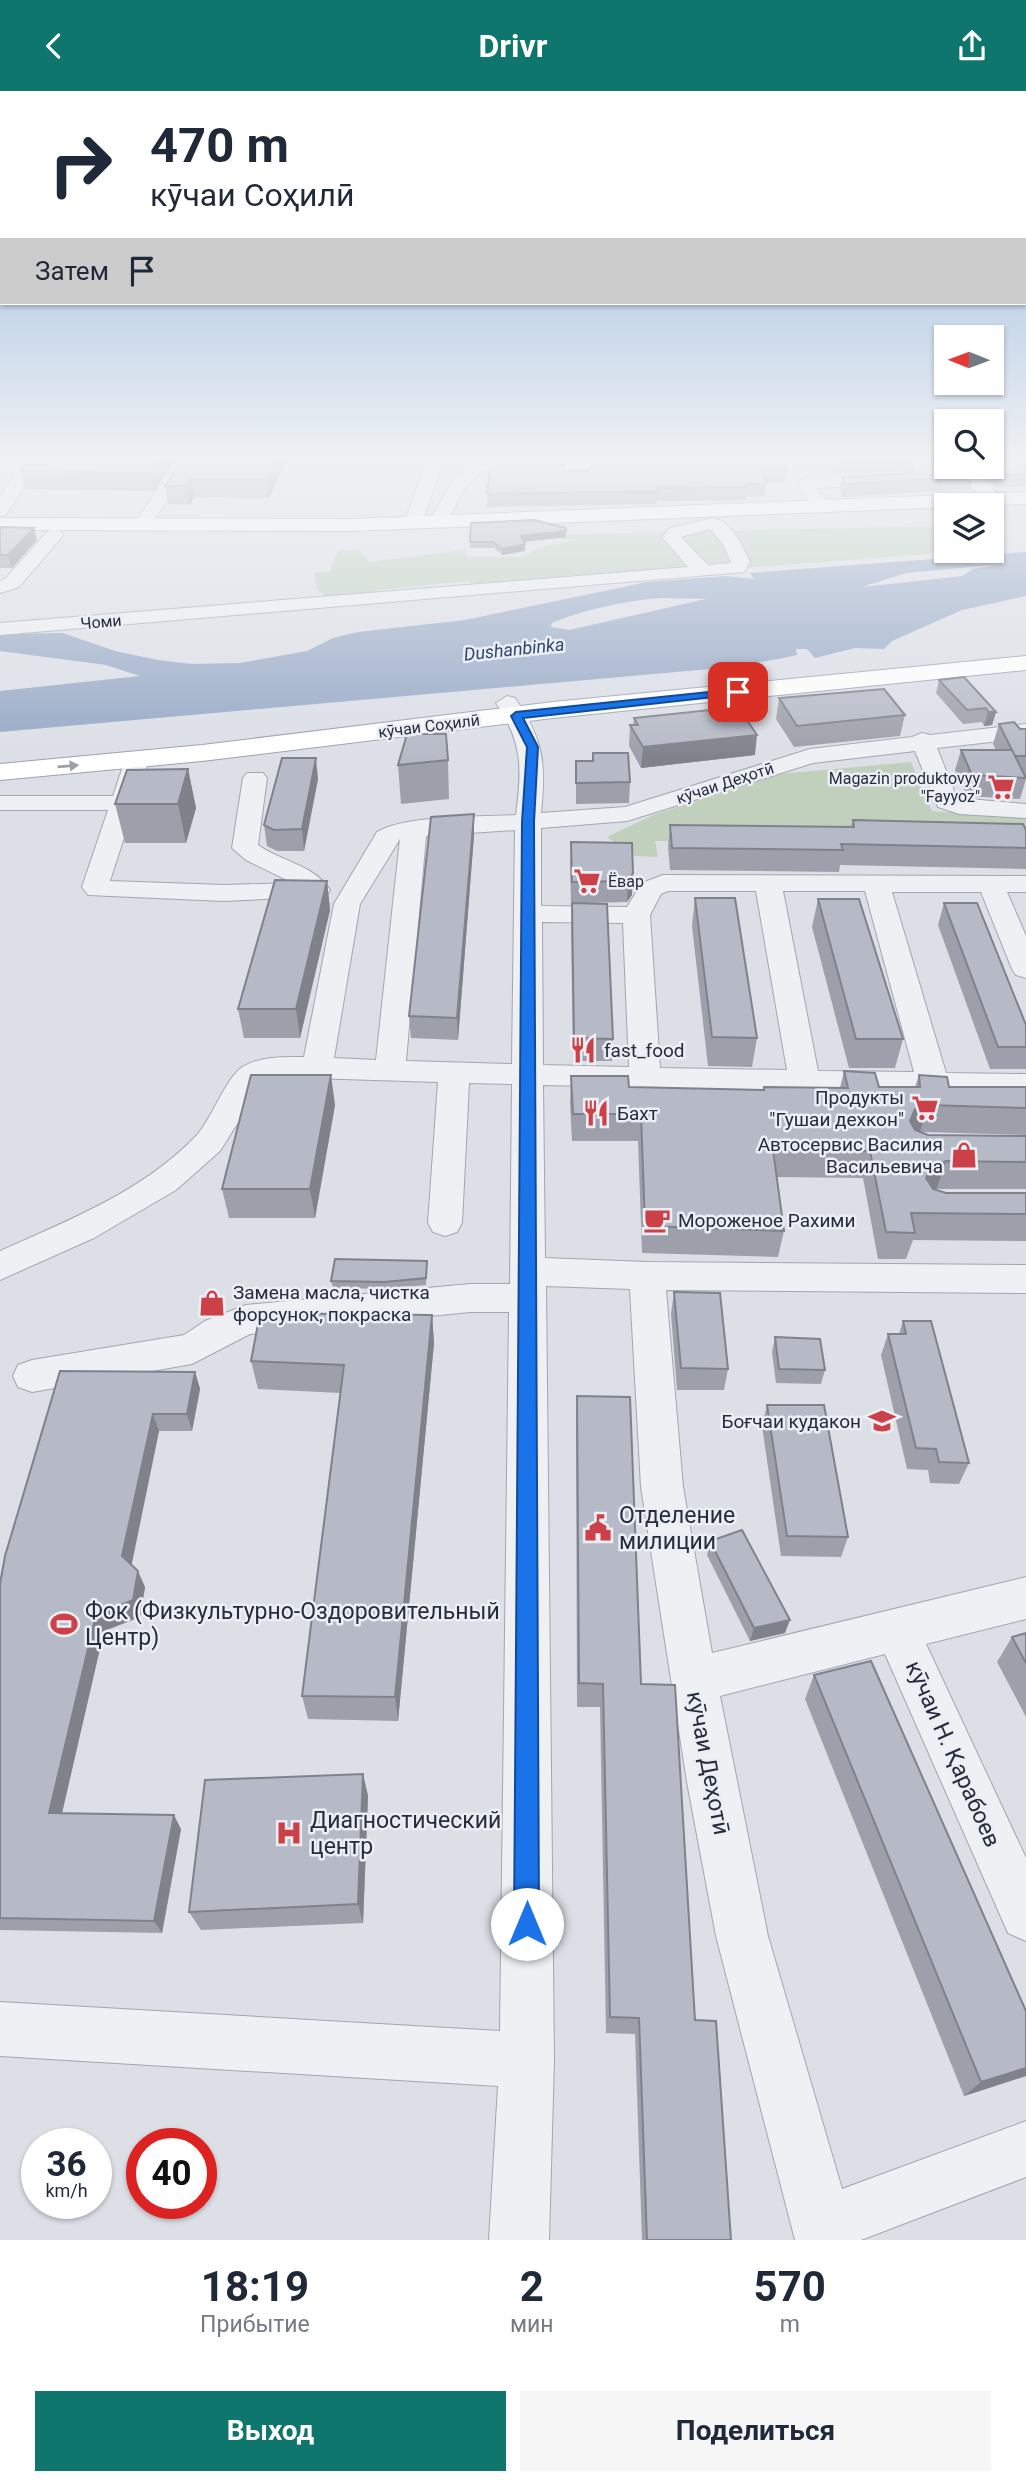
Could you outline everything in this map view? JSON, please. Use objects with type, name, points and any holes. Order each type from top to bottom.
[{"type":"main road","points":[[512,709],[1026,652]]},
{"type":"main road","name":"кӯчаи Соҳилӣ","points":[[0,772],[137,760],[200,743],[512,709],[1026,663]]},
{"type":"main road","points":[[0,752],[200,743]]},
{"type":"street","points":[[0,587],[12,583],[34,558]]},
{"type":"street","name":"Чоми","points":[[692,558],[698,565]]},
{"type":"street","name":"Чоми","points":[[0,629],[698,565],[729,558]]},
{"type":"street","points":[[512,709],[533,747],[543,843],[530,914],[527,2060],[519,2240]]},
{"type":"street","name":"кӯчаи Деҳотӣ","points":[[414,828],[543,843],[810,756],[922,740],[1026,731]]},
{"type":"street","points":[[922,740],[947,802],[959,807],[1026,811]]},
{"type":"street","points":[[137,760],[95,887],[97,889],[224,893],[317,890]]},
{"type":"street","points":[[255,778],[245,848],[297,873],[317,890],[347,904]]},
{"type":"street","points":[[0,803],[123,803]]},
{"type":"street","points":[[543,843],[627,814]]},
{"type":"street","points":[[317,1068],[347,904],[386,837],[396,831],[414,828],[390,1071]]},
{"type":"street","points":[[645,1078],[636,915],[651,889],[663,883],[1026,884]]},
{"type":"street","points":[[768,884],[805,1082]]},
{"type":"street","points":[[877,885],[933,1083]]},
{"type":"street","points":[[991,885],[1026,969]]},
{"type":"street","points":[[530,914],[636,915]]},
{"type":"street","points":[[0,1265],[76,1230],[180,1172],[209,1142],[252,1076],[276,1067],[530,1077],[1026,1085]]},
{"type":"street","points":[[445,1223],[454,1074]]},
{"type":"street","points":[[32,1376],[192,1349],[218,1332],[246,1320],[470,1298],[527,1284],[647,1276],[1026,1279]]},
{"type":"street","name":"кӯчаи Деҳотӣ","points":[[647,1276],[662,1487],[693,1680],[742,1936],[824,2232]]},
{"type":"street","points":[[693,1680],[898,1632],[1026,1598]]},
{"type":"street","name":"кӯчаи Н. Қарабоев","points":[[898,1632],[1026,1915]]},
{"type":"street","points":[[0,2029],[527,2060]]},
{"type":"street","points":[[824,2232],[1026,2150]]},
{"type":"green space","points":[[335,558],[366,558],[369,562],[399,558],[872,558],[474,588],[469,581],[378,590],[331,601],[317,589],[314,573],[330,571]]},
{"type":"green space","points":[[911,762],[932,811],[1026,818],[1026,843],[655,841],[658,857],[635,856],[607,837],[653,815],[779,774]]},
{"type":"water","name":"Dushanbinka","points":[[1004,558],[1026,558],[1026,596],[962,610],[892,641],[884,649],[855,648],[815,658],[807,649],[796,649],[797,655],[732,667],[0,732],[0,691],[140,676],[106,665],[0,651],[0,634],[63,633],[115,651],[158,660],[192,664],[240,663],[307,651],[333,638],[358,632],[465,620],[647,582],[726,576],[754,579],[750,573],[934,559],[934,563],[1004,563]],"holes":[[[1003,564],[973,569],[962,576],[862,587],[906,573]],[[661,598],[706,599],[569,630],[551,627],[552,623],[619,604]]]},
{"type":"building","points":[[964,677],[996,712],[988,712],[986,708],[967,710],[939,680]]},
{"type":"building","points":[[884,689],[905,715],[797,726],[779,698]]},
{"type":"building","points":[[738,707],[757,735],[643,747],[630,725],[638,725],[634,718]]},
{"type":"building","points":[[1014,722],[1020,729],[1026,729],[1026,756],[1015,756],[999,724]]},
{"type":"building","points":[[407,734],[446,734],[448,760],[398,765]]},
{"type":"building","points":[[961,750],[1012,750],[1026,778],[972,775]]},
{"type":"building","points":[[593,753],[628,753],[630,782],[576,783],[576,761],[593,761]]},
{"type":"building","points":[[282,758],[316,758],[302,829],[274,830],[264,825]]},
{"type":"building","points":[[188,769],[178,804],[115,804],[127,770]]},
{"type":"building","points":[[474,814],[457,1018],[409,1016],[431,817]]},
{"type":"building","points":[[853,820],[1023,824],[1026,830],[1026,848],[841,844],[843,850],[672,848],[670,825],[854,827]]},
{"type":"building","points":[[571,842],[632,843],[633,873],[628,881],[572,882]]},
{"type":"building","points":[[275,880],[327,881],[296,1009],[238,1009]]},
{"type":"building","points":[[695,898],[735,898],[757,1038],[712,1037]]},
{"type":"building","points":[[818,899],[859,899],[903,1039],[856,1039]]},
{"type":"building","points":[[572,903],[607,904],[613,1039],[574,1038]]},
{"type":"building","points":[[944,903],[977,903],[1026,1025],[1026,1047],[998,1047]]},
{"type":"building","points":[[844,1071],[875,1073],[879,1087],[920,1087],[919,1075],[947,1077],[949,1087],[1026,1087],[1026,1108],[928,1105],[915,1109],[910,1121],[915,1130],[928,1135],[1026,1136],[1026,1162],[946,1161],[932,1167],[926,1178],[933,1189],[946,1193],[1026,1193],[1026,1214],[911,1213],[915,1233],[886,1232],[870,1151],[773,1150],[784,1231],[645,1226],[641,1114],[573,1114],[571,1076],[628,1076],[629,1087],[764,1090],[764,1087],[848,1088]]},
{"type":"building","points":[[251,1075],[331,1075],[310,1189],[222,1189]]},
{"type":"building","points":[[335,1259],[427,1261],[426,1278],[384,1282],[331,1281]]},
{"type":"building","points":[[674,1292],[720,1293],[728,1369],[681,1368]]},
{"type":"building","points":[[260,1313],[432,1315],[395,1697],[302,1696],[344,1365],[251,1361]]},
{"type":"building","points":[[903,1321],[931,1321],[969,1463],[939,1462],[936,1449],[916,1448],[888,1334],[906,1334]]},
{"type":"building","points":[[775,1337],[820,1339],[825,1370],[779,1369]]},
{"type":"building","points":[[60,1371],[195,1372],[187,1414],[153,1414],[122,1556],[138,1571],[133,1600],[96,1615],[49,1813],[174,1815],[154,1921],[0,1918],[0,1584],[5,1556]]},
{"type":"building","points":[[577,1396],[630,1397],[641,1684],[675,1685],[695,2020],[716,2021],[731,2240],[647,2240],[639,2018],[610,2017],[603,1684],[579,1683]]},
{"type":"building","points":[[767,1405],[824,1405],[848,1537],[787,1536]]},
{"type":"building","points":[[742,1530],[790,1620],[754,1628],[710,1541]]},
{"type":"building","points":[[1026,1633],[1026,1663],[1012,1637]]},
{"type":"building","points":[[871,1661],[1026,2011],[1026,2068],[981,2082],[814,1675]]},
{"type":"building","name":"Диагностический центр","points":[[363,1774],[358,1904],[189,1912],[205,1780]]},
{"type":"place","name":"Magazin produktovyy \"Fayyoz\"","points":[[1001,787]]},
{"type":"place","name":"Ёвар","points":[[587,881]]},
{"type":"place","name":"fast_food","points":[[583,1050]]},
{"type":"place","name":"Продукты \"Гушаи дехкон\"","points":[[925,1108]]},
{"type":"place","name":"Бахт","points":[[596,1113]]},
{"type":"place","name":"Автосервис Василия Васильевича","points":[[964,1155]]},
{"type":"place","name":"Мороженое Рахими","points":[[657,1220]]},
{"type":"place","name":"Замена масла, чистка форсунок, покраска","points":[[212,1303]]},
{"type":"place","name":"Боғчаи кудакон","points":[[882,1421]]},
{"type":"place","name":"Отделение милиции","points":[[598,1528]]},
{"type":"place","name":"Фок (Физкультурно-Оздоровительный Центр)","points":[[64,1624]]},
{"type":"place","name":"Диагностический центр","points":[[289,1833]]},
{"type":"route","points":[[527,1924],[527,1271],[530,1077],[528,822],[533,747],[528,733],[516,716],[738,692]]}]
